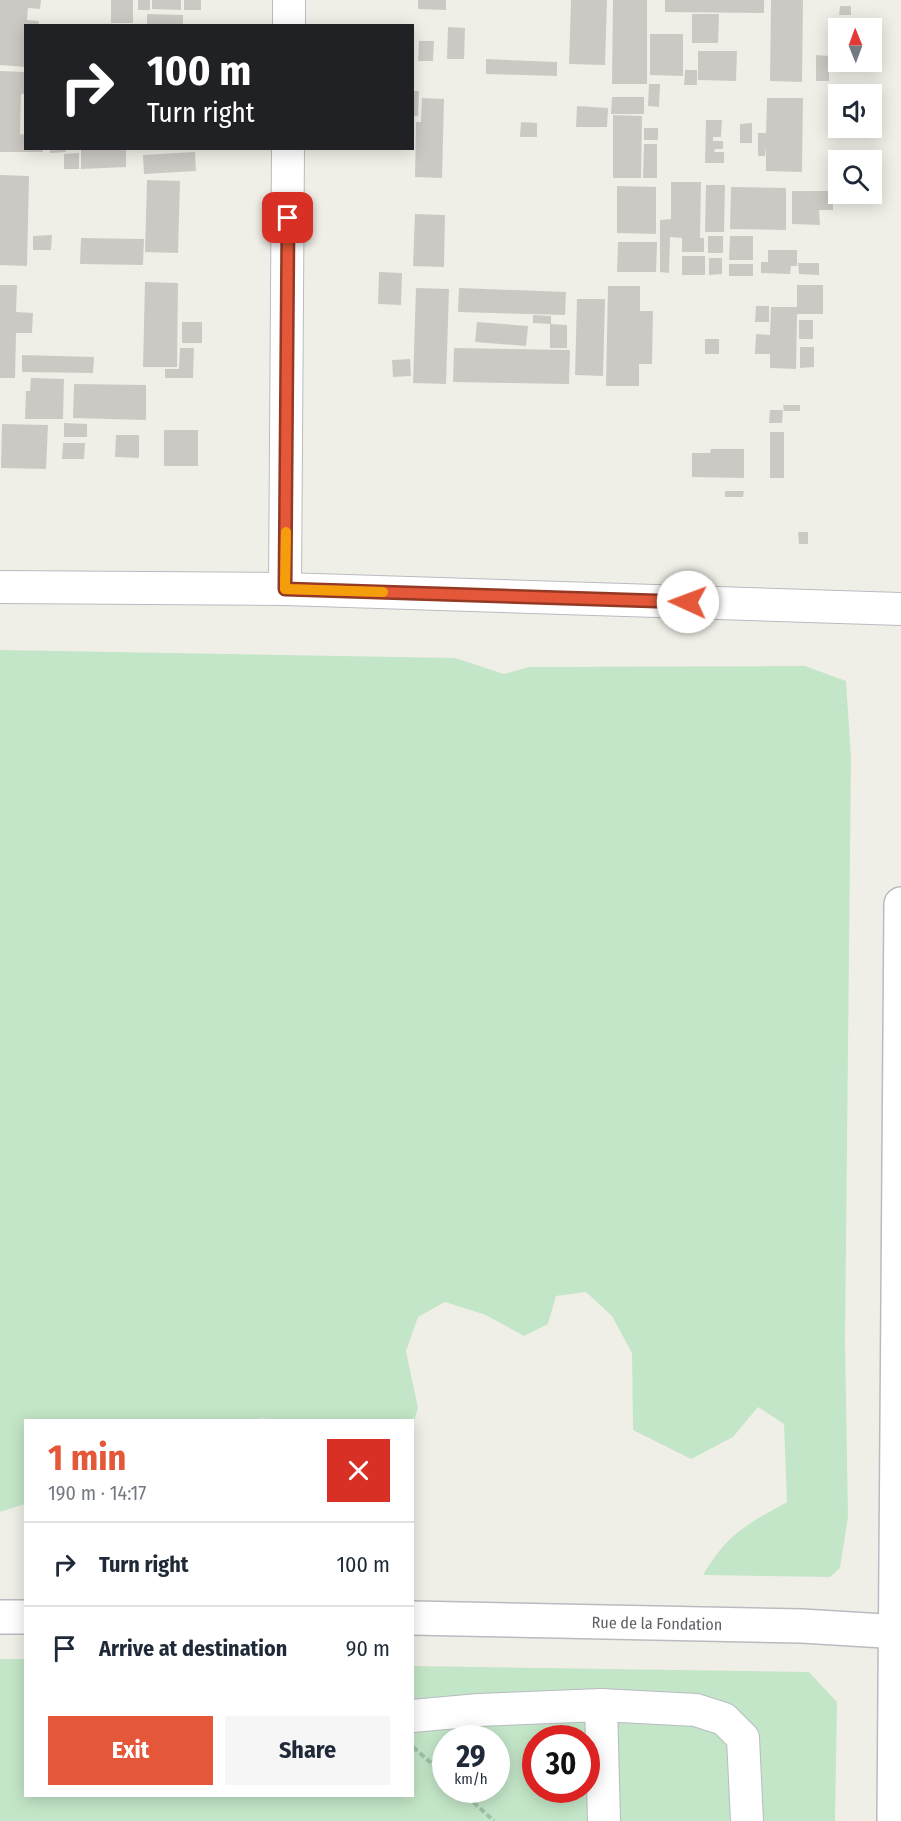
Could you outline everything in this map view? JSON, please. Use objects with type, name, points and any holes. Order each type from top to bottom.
[{"type":"street","points":[[289,0],[289,24]]},
{"type":"street","points":[[285,589],[288,150]]},
{"type":"street","points":[[0,587],[285,589],[901,609]]},
{"type":"street","points":[[894,1821],[898,1632],[901,904]]},
{"type":"street","points":[[0,1617],[24,1617]]},
{"type":"street","name":"Rue de la Fondation","points":[[414,1618],[802,1626],[898,1632]]},
{"type":"street","points":[[414,1716],[479,1710],[601,1705],[696,1710],[724,1719],[743,1738],[747,1821]]},
{"type":"street","points":[[601,1705],[604,1821]]},
{"type":"path","points":[[414,1748],[432,1764]]},
{"type":"path","points":[[474,1803],[494,1821]]},
{"type":"green space","points":[[0,650],[455,658],[504,674],[529,667],[805,666],[846,681],[851,758],[845,1341],[848,1517],[840,1568],[830,1577],[703,1575],[721,1549],[739,1531],[787,1502],[784,1424],[758,1407],[733,1437],[691,1459],[633,1430],[632,1353],[612,1316],[586,1292],[556,1296],[548,1324],[524,1336],[486,1315],[445,1302],[418,1317],[406,1351],[418,1408],[414,1421],[263,1418],[24,1419],[24,1504],[0,1512]]},
{"type":"green space","points":[[0,1659],[24,1659],[24,1797],[414,1797],[414,1666],[809,1672],[837,1702],[835,1821],[0,1821]]},
{"type":"building","points":[[0,0],[41,0],[40,9],[28,8],[27,20],[39,21],[38,24],[24,24],[24,67],[0,65]]},
{"type":"building","points":[[111,0],[133,0],[133,23],[111,23]]},
{"type":"building","points":[[138,0],[150,0],[150,10],[138,10]]},
{"type":"building","points":[[152,0],[181,0],[181,10],[152,9]]},
{"type":"building","points":[[184,0],[201,0],[201,10],[184,10]]},
{"type":"building","points":[[418,0],[446,0],[446,10],[418,9]]},
{"type":"building","points":[[571,0],[607,0],[605,65],[569,64]]},
{"type":"building","points":[[613,0],[647,0],[647,84],[612,84]]},
{"type":"building","points":[[665,0],[764,0],[764,13],[665,12]]},
{"type":"building","points":[[771,0],[803,0],[802,82],[770,81]]},
{"type":"building","points":[[840,6],[851,6],[851,15],[839,15]]},
{"type":"building","points":[[147,14],[183,15],[183,24],[147,24]]},
{"type":"building","points":[[692,14],[719,14],[718,43],[692,43]]},
{"type":"building","points":[[448,27],[465,28],[464,59],[447,59]]},
{"type":"building","points":[[650,34],[683,34],[683,76],[650,75]]},
{"type":"building","points":[[419,41],[434,41],[433,61],[418,61]]},
{"type":"building","points":[[698,51],[737,51],[736,81],[698,80]]},
{"type":"building","points":[[816,55],[828,56],[829,81],[816,81]]},
{"type":"building","points":[[486,59],[557,62],[557,76],[486,74]]},
{"type":"building","points":[[685,70],[697,70],[697,85],[684,85]]},
{"type":"building","points":[[0,71],[24,72],[20,134],[24,135],[24,150],[43,150],[43,152],[0,152]]},
{"type":"building","points":[[649,84],[660,84],[659,107],[648,106]]},
{"type":"building","points":[[414,91],[419,91],[418,116],[414,116]]},
{"type":"building","points":[[612,97],[644,97],[644,114],[611,114]]},
{"type":"building","points":[[422,98],[444,99],[442,178],[415,177],[416,122],[421,122]]},
{"type":"building","points":[[767,98],[803,98],[802,172],[766,171],[766,147],[765,156],[758,156],[758,133],[766,133]]},
{"type":"building","points":[[577,106],[608,108],[607,127],[576,127]]},
{"type":"building","points":[[613,115],[642,116],[641,178],[613,178]]},
{"type":"building","points":[[706,120],[722,120],[721,137],[713,137],[713,141],[723,141],[723,149],[715,149],[714,152],[724,152],[724,163],[705,163]]},
{"type":"building","points":[[521,122],[537,123],[537,137],[520,137]]},
{"type":"building","points":[[752,123],[752,143],[740,143],[740,124]]},
{"type":"building","points":[[644,128],[658,128],[658,140],[644,140]]},
{"type":"building","points":[[644,144],[657,144],[657,178],[643,178]]},
{"type":"building","points":[[50,150],[66,150],[66,152],[50,153]]},
{"type":"building","points":[[81,150],[126,150],[126,167],[81,169]]},
{"type":"building","points":[[195,152],[196,171],[144,174],[143,155]]},
{"type":"building","points":[[79,153],[79,169],[64,169],[64,154]]},
{"type":"building","points":[[0,175],[29,176],[27,266],[0,265]]},
{"type":"building","points":[[147,180],[180,181],[178,253],[145,252]]},
{"type":"building","points":[[671,182],[701,182],[700,238],[704,238],[704,252],[682,252],[682,238],[670,237],[669,273],[660,272],[660,220],[671,219]]},
{"type":"building","points":[[706,185],[725,185],[724,232],[705,232]]},
{"type":"building","points":[[617,186],[656,187],[656,234],[617,233]]},
{"type":"building","points":[[731,187],[786,188],[786,230],[730,229]]},
{"type":"building","points":[[792,191],[828,191],[828,204],[833,204],[833,210],[819,210],[820,225],[792,224]]},
{"type":"building","points":[[415,214],[445,215],[444,267],[413,266]]},
{"type":"building","points":[[52,235],[51,250],[33,250],[33,236]]},
{"type":"building","points":[[708,236],[723,236],[723,253],[708,253]]},
{"type":"building","points":[[730,236],[753,236],[753,260],[729,260]]},
{"type":"building","points":[[81,238],[144,239],[143,265],[80,264]]},
{"type":"building","points":[[618,242],[657,242],[656,272],[617,272]]},
{"type":"building","points":[[768,250],[797,250],[797,266],[791,266],[790,274],[761,273],[761,262],[768,262]]},
{"type":"building","points":[[682,256],[705,256],[705,275],[682,275]]},
{"type":"building","points":[[709,258],[722,258],[722,274],[709,275]]},
{"type":"building","points":[[798,263],[819,263],[819,275],[799,274]]},
{"type":"building","points":[[729,264],[753,264],[753,276],[729,276]]},
{"type":"building","points":[[379,272],[402,273],[401,305],[378,304]]},
{"type":"building","points":[[145,282],[178,283],[177,367],[143,367]]},
{"type":"building","points":[[0,285],[17,285],[16,312],[33,313],[32,333],[16,333],[15,378],[0,378]]},
{"type":"building","points":[[797,285],[823,285],[823,314],[797,314],[796,369],[770,368],[770,354],[755,354],[756,334],[770,335],[771,307],[797,307]]},
{"type":"building","points":[[608,286],[640,286],[640,311],[653,311],[652,364],[639,364],[639,386],[606,386]]},
{"type":"building","points":[[416,288],[449,289],[446,384],[413,383]]},
{"type":"building","points":[[459,288],[566,292],[565,315],[458,312]]},
{"type":"building","points":[[577,299],[605,299],[603,376],[575,375]]},
{"type":"building","points":[[756,306],[769,306],[769,322],[755,322]]},
{"type":"building","points":[[533,315],[551,316],[551,324],[533,323]]},
{"type":"building","points":[[799,320],[813,320],[813,339],[799,339]]},
{"type":"building","points":[[182,322],[202,322],[202,343],[182,343]]},
{"type":"building","points":[[477,322],[528,326],[526,346],[475,342]]},
{"type":"building","points":[[550,324],[567,325],[567,348],[550,348]]},
{"type":"building","points":[[705,339],[719,339],[719,354],[705,354]]},
{"type":"building","points":[[800,347],[814,347],[814,367],[800,368]]},
{"type":"building","points":[[180,348],[194,348],[193,378],[165,378],[165,369],[179,369]]},
{"type":"building","points":[[454,348],[570,350],[569,384],[453,382]]},
{"type":"building","points":[[22,355],[94,357],[93,373],[22,372]]},
{"type":"building","points":[[410,359],[411,376],[393,377],[392,360]]},
{"type":"building","points":[[31,378],[64,379],[63,419],[25,419],[26,391],[30,391]]},
{"type":"building","points":[[74,384],[146,385],[146,420],[73,418]]},
{"type":"building","points":[[783,405],[800,405],[800,411],[784,411]]},
{"type":"building","points":[[770,410],[783,410],[782,423],[769,423]]},
{"type":"building","points":[[64,423],[87,424],[87,437],[64,437]]},
{"type":"building","points":[[2,424],[48,425],[46,469],[1,468]]},
{"type":"building","points":[[164,430],[198,430],[198,466],[164,466]]},
{"type":"building","points":[[770,432],[784,432],[784,478],[770,478]]},
{"type":"building","points":[[116,435],[139,435],[139,458],[115,457]]},
{"type":"building","points":[[63,443],[85,443],[84,459],[62,459]]},
{"type":"building","points":[[711,449],[744,449],[744,478],[692,477],[692,453],[710,453]]},
{"type":"building","points":[[725,491],[744,491],[743,497],[725,497]]},
{"type":"building","points":[[798,532],[808,532],[808,544],[799,544]]},
{"type":"slow traffic","points":[[286,532],[285,589],[383,592]]},
{"type":"route","points":[[288,218],[285,589],[688,602]]}]
